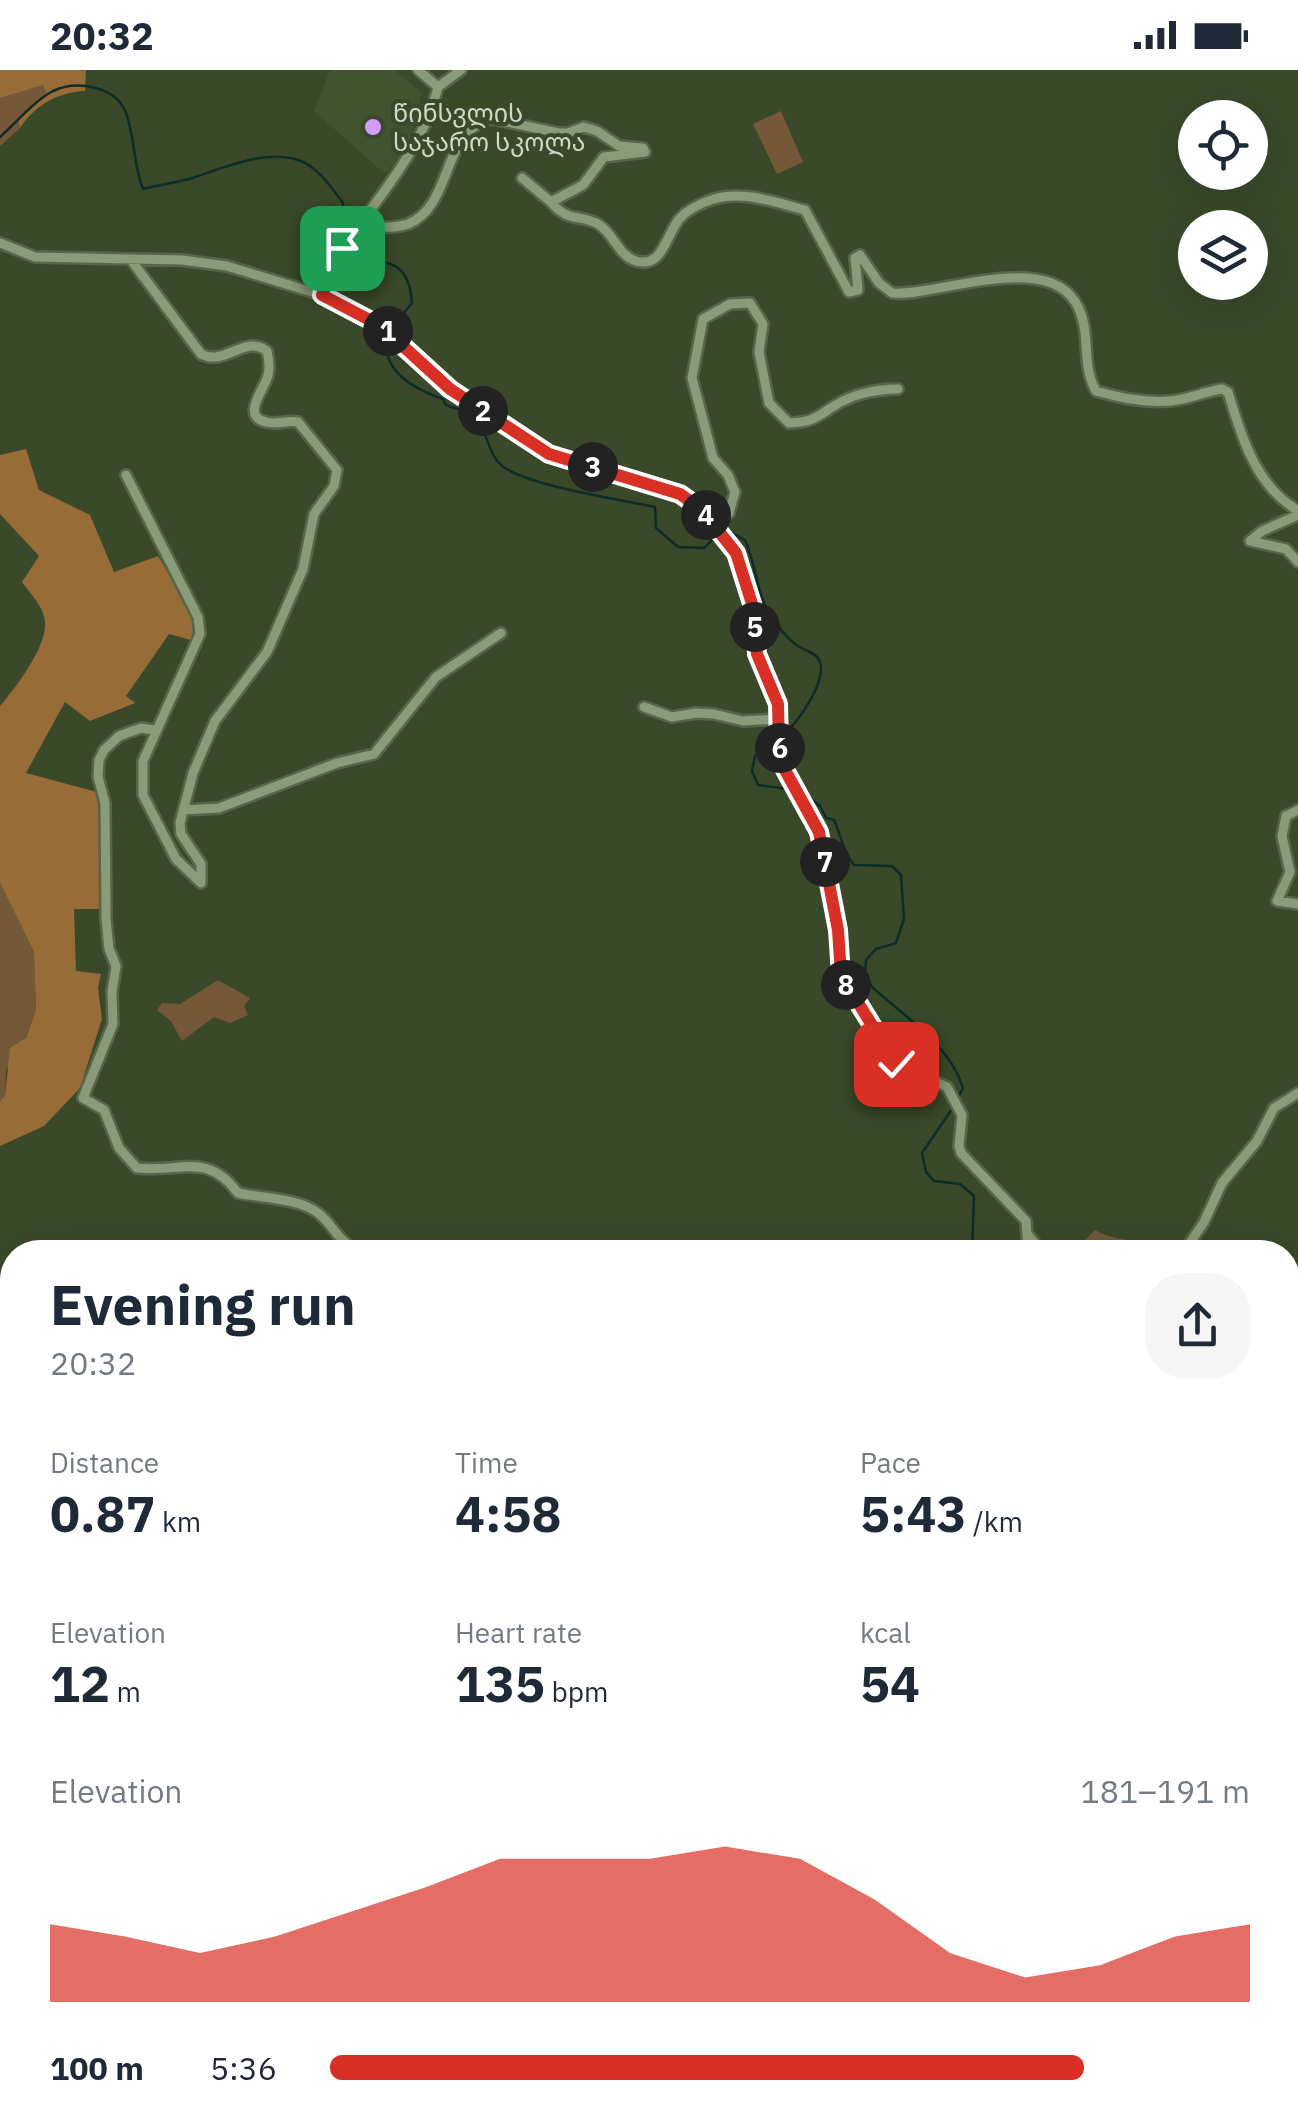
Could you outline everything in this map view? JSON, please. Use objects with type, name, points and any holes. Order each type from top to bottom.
[{"type":"street","points":[[418,70],[438,87]]},
{"type":"street","points":[[322,295],[345,245],[420,134],[432,112],[438,87],[461,70]]},
{"type":"street","points":[[361,226],[407,225],[426,213],[440,195],[461,142],[482,120],[503,120],[559,133],[584,127],[620,146],[643,148],[642,155],[604,157],[583,185],[551,202]]},
{"type":"street","points":[[522,178],[562,214],[602,227],[627,257],[639,262],[650,262],[660,256],[683,215],[716,198],[729,196],[763,199],[805,210],[849,292],[858,290],[855,258],[860,254],[879,282],[892,293],[1003,276],[1041,280],[1066,291],[1082,314],[1087,370],[1096,391],[1155,401],[1222,389],[1228,392],[1257,468],[1276,497],[1298,514],[1262,530],[1250,542],[1286,549],[1298,562]]},
{"type":"street","points":[[0,243],[35,257],[182,260],[227,266],[322,295],[381,326],[450,389],[549,454],[653,484],[680,494],[701,509],[736,553],[754,610],[757,654],[778,704],[779,744],[785,770],[819,832],[844,981],[896,1064],[936,1080],[952,1094],[962,1115],[958,1146],[961,1153],[1026,1221],[1028,1240]]},
{"type":"street","points":[[126,475],[198,617],[200,634],[143,761],[143,795],[176,860],[201,883],[201,864],[181,834],[193,773],[215,721],[267,652],[304,569],[314,514],[334,486],[337,470],[298,422],[270,424],[254,414],[254,403],[268,377],[267,351],[251,344],[218,358],[201,354],[131,260]]},
{"type":"street","points":[[701,509],[729,513],[735,492],[728,474],[714,458],[692,378],[703,319],[730,304],[750,303],[763,324],[759,352],[769,403],[789,422],[820,418],[836,404],[876,389],[898,389]]},
{"type":"street","points":[[184,810],[219,808],[338,763],[374,754],[436,676],[501,633]]},
{"type":"street","points":[[644,707],[672,717],[696,713],[743,721],[777,719]]},
{"type":"street","points":[[154,730],[141,728],[119,736],[104,750],[100,760],[98,777],[105,803],[106,919],[109,949],[116,966],[112,992],[114,1024],[83,1098],[104,1110],[119,1148],[137,1168],[158,1170],[196,1164],[226,1177],[238,1193],[320,1213],[342,1240]]},
{"type":"street","points":[[1298,810],[1286,816],[1282,836],[1290,872],[1277,901],[1298,904]]},
{"type":"street","points":[[1192,1240],[1222,1183],[1257,1140],[1274,1108],[1298,1093]]},
{"type":"street","points":[[1028,1236],[1032,1240]]},
{"type":"shaded area","points":[[0,70],[86,70],[85,91],[48,101],[20,128],[18,120],[46,93],[43,85],[0,98]]},
{"type":"shaded area","name":"წინსვლის საჯარო სკოლა","points":[[330,70],[394,70],[422,93],[411,142],[385,174],[314,111]]},
{"type":"shaded area","points":[[43,84],[46,93],[18,119],[20,128],[0,146],[0,98]]},
{"type":"shaded area","points":[[781,111],[803,162],[777,174],[753,124]]},
{"type":"shaded area","points":[[26,449],[39,490],[90,515],[114,572],[158,556],[196,621],[191,640],[169,634],[126,696],[135,703],[90,721],[65,702],[26,773],[97,792],[103,803],[103,909],[74,909],[76,971],[101,974],[98,988],[102,1019],[80,1088],[44,1126],[0,1146],[0,1101],[5,1096],[10,1048],[26,1038],[36,1010],[34,952],[0,883],[0,706],[31,663],[45,626],[40,607],[22,582],[39,556],[0,514],[0,455]]},
{"type":"shaded area","points":[[0,883],[34,952],[36,1010],[26,1038],[6,1070],[5,1097],[0,1101]]},
{"type":"shaded area","points":[[218,980],[250,998],[244,1006],[248,1015],[230,1023],[214,1017],[182,1041],[171,1021],[157,1010],[162,1003],[180,1004]]},
{"type":"shaded area","points":[[1095,1230],[1124,1240],[1085,1240]]},
{"type":"waterway","points":[[0,137],[53,91],[73,86],[105,91],[126,113],[143,189],[257,159],[298,160],[317,172],[343,203],[343,243]]},
{"type":"waterway","points":[[349,248],[390,264],[405,275],[412,303],[391,328]]},
{"type":"waterway","points":[[388,336],[387,348],[394,369],[411,384],[443,399],[446,405],[475,417],[505,468],[556,487],[655,507],[656,528],[678,547],[704,548],[716,536]]},
{"type":"waterway","points":[[723,532],[727,530],[745,540],[770,614],[788,638],[816,656],[820,664],[811,698],[782,736]]},
{"type":"waterway","points":[[775,741],[755,756],[752,771],[758,785],[794,790]]},
{"type":"waterway","points":[[802,792],[820,806],[826,818],[834,820],[854,865],[892,866],[901,875],[904,919],[896,943],[876,949],[866,960],[865,973],[872,987],[948,1058],[963,1088],[957,1099]]},
{"type":"waterway","points":[[954,1106],[922,1153],[926,1172],[934,1181],[960,1184],[974,1196],[972,1240]]},
{"type":"place","name":"წინსვლის საჯარო სკოლა","points":[[373,127]]},
{"type":"route","points":[[342,248],[322,295],[381,326],[450,389],[549,454],[680,494],[701,509],[736,553],[754,610],[757,654],[778,704],[779,744],[785,770],[819,832],[838,930],[841,975],[896,1064]]}]
